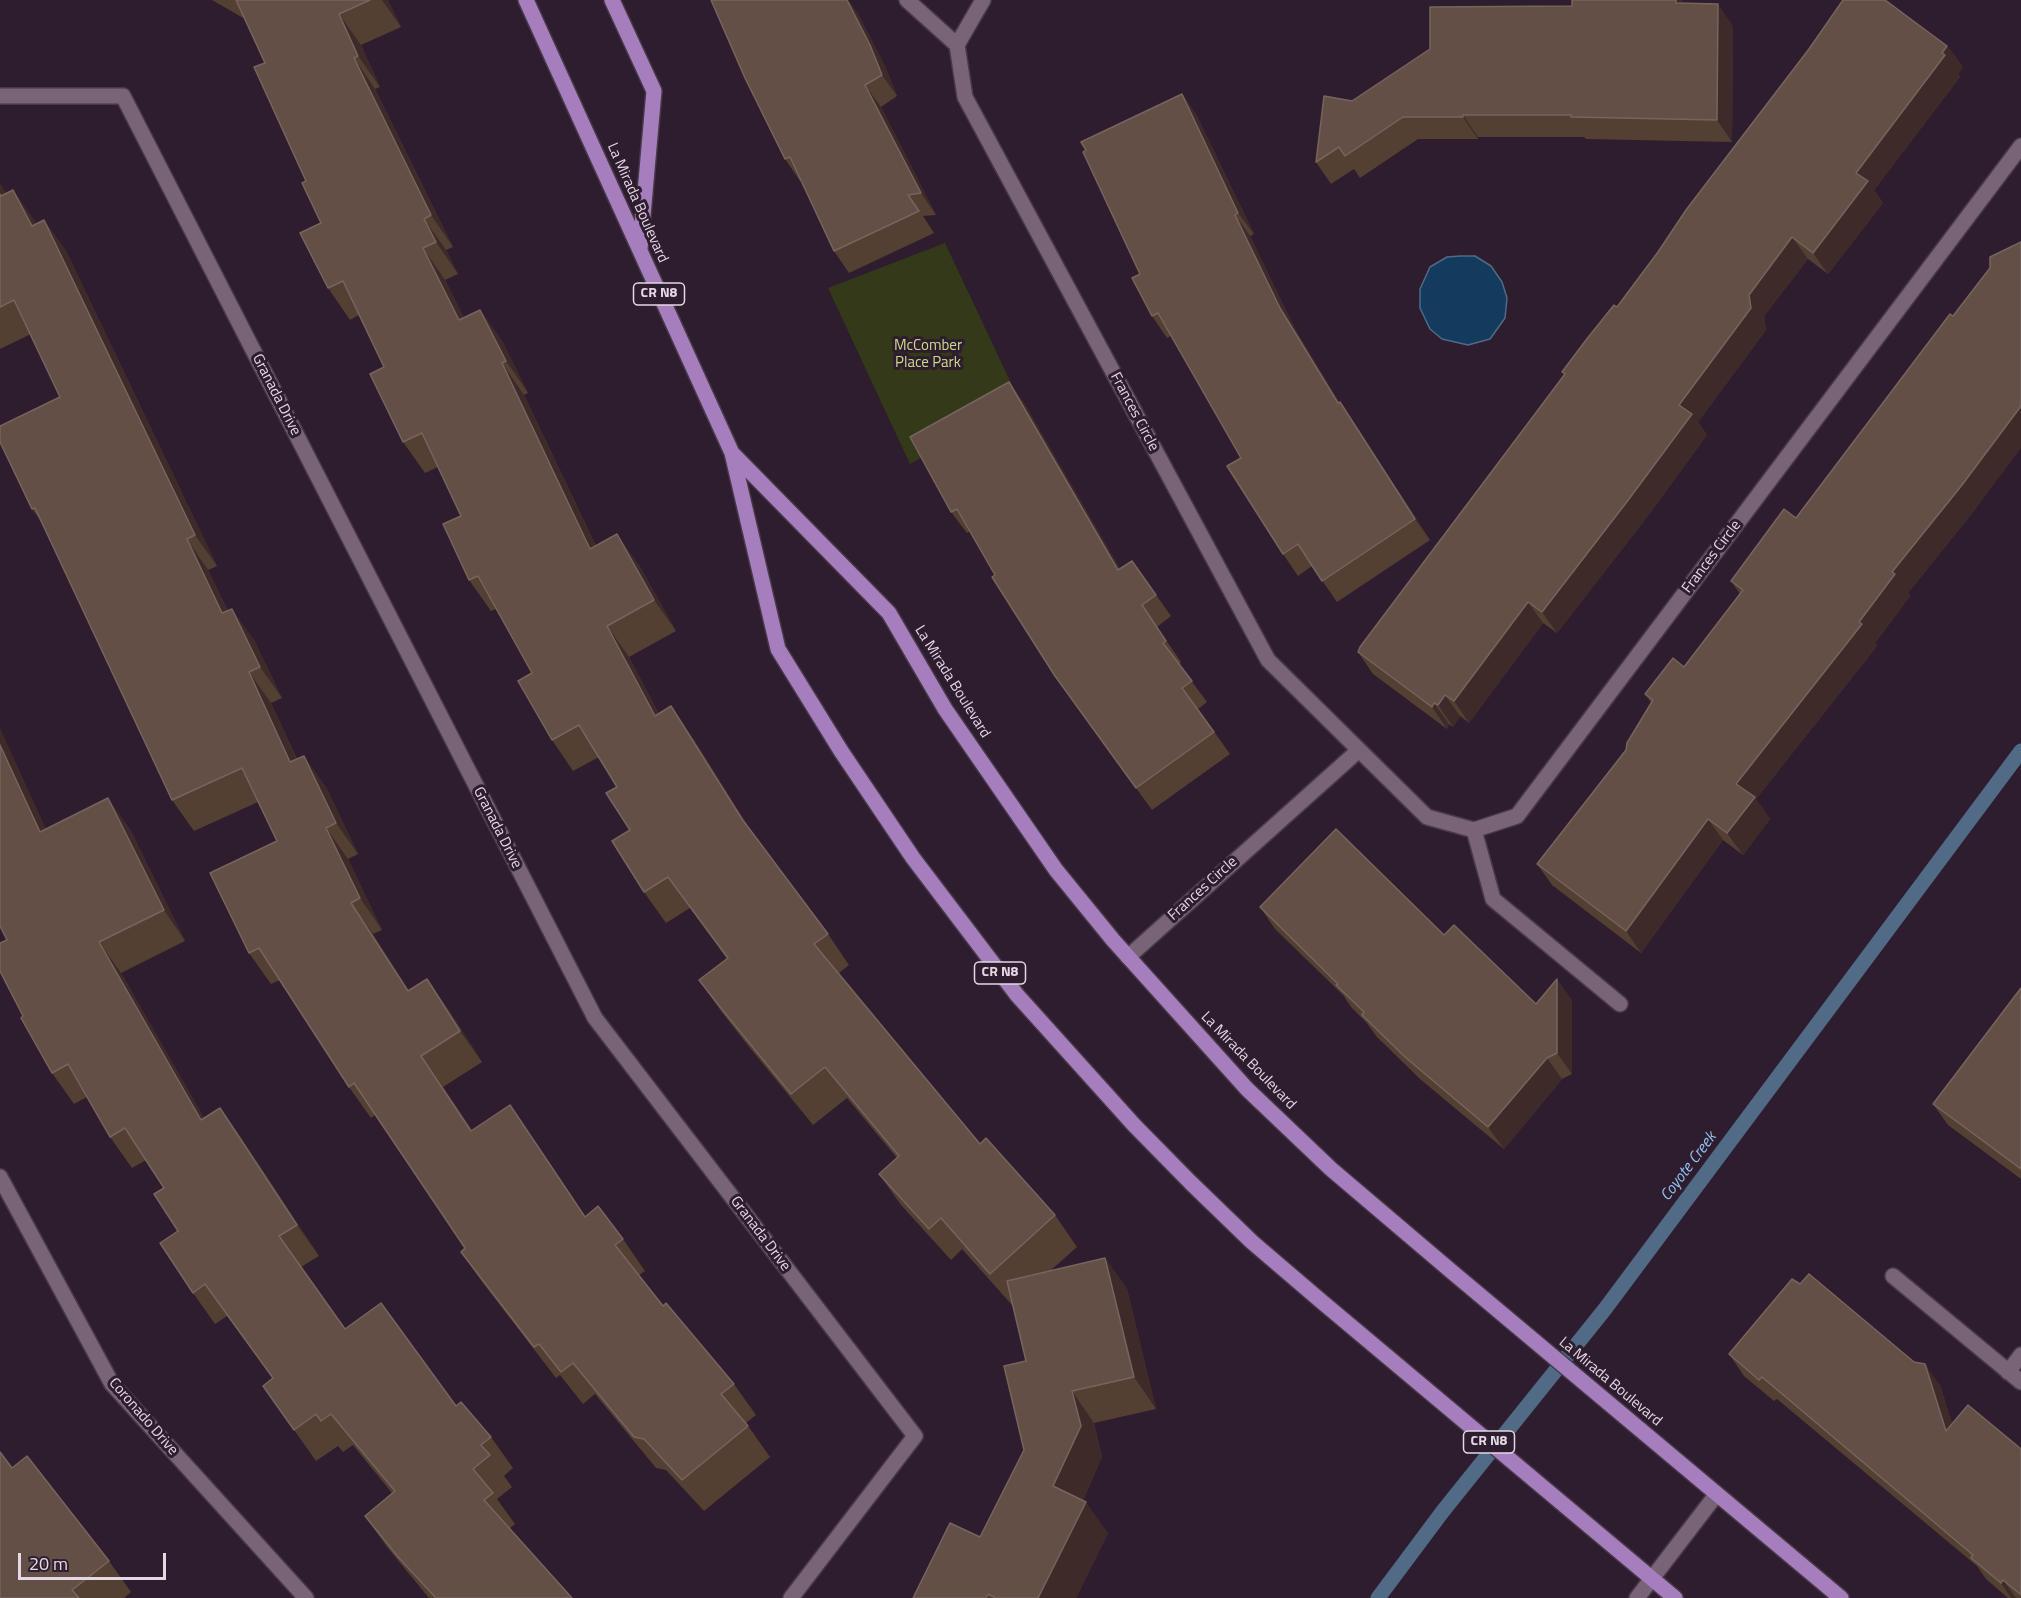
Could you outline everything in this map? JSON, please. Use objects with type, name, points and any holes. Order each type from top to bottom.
[{"type":"main road","name":"La Mirada Boulevard","points":[[526,0],[732,453],[778,649],[841,751],[952,911],[1017,996],[1166,1158],[1252,1242],[1675,1598]]},
{"type":"main road","points":[[612,0],[654,91],[640,252]]},
{"type":"main road","name":"La Mirada Boulevard","points":[[732,453],[889,613],[945,709],[1010,807],[1056,870],[1128,957],[1247,1089],[1331,1169],[1612,1408],[1841,1598]]},
{"type":"street","points":[[907,0],[957,45],[983,0]]},
{"type":"street","name":"Frances Circle","points":[[957,45],[964,97],[1268,660],[1427,817],[1474,830],[1517,816],[2021,146]]},
{"type":"street","name":"Granada Drive","points":[[0,96],[123,96],[595,1018],[915,1436],[790,1598]]},
{"type":"street","name":"Frances Circle","points":[[1128,957],[1359,750]]},
{"type":"street","points":[[1474,830],[1492,899],[1620,1004]]},
{"type":"street","name":"Coronado Drive","points":[[0,1178],[112,1384],[306,1598]]},
{"type":"street","points":[[1893,1276],[2015,1377],[2021,1355]]},
{"type":"street","points":[[1636,1598],[1716,1495]]},
{"type":"green space","name":"McComber Place Park","points":[[945,243],[1020,402],[910,464],[828,288]]},
{"type":"water","points":[[1475,256],[1491,266],[1502,282],[1507,298],[1505,318],[1490,339],[1468,345],[1442,339],[1430,329],[1420,308],[1420,289],[1430,267],[1447,257]]},
{"type":"building","points":[[236,0],[370,0],[339,14],[358,56],[354,58],[431,215],[424,219],[436,242],[423,248],[459,320],[480,310],[506,361],[502,363],[590,549],[617,534],[654,600],[607,626],[655,716],[671,706],[742,819],[828,934],[814,944],[980,1144],[986,1138],[1055,1215],[990,1274],[941,1218],[929,1229],[879,1174],[899,1156],[825,1067],[791,1094],[699,980],[728,958],[668,877],[644,892],[612,841],[630,830],[606,793],[617,787],[579,725],[552,740],[518,681],[532,673],[478,576],[469,580],[443,524],[461,516],[422,433],[403,442],[370,374],[384,367],[343,281],[328,288],[300,233],[321,223],[302,183],[306,181],[254,67],[265,63]]},
{"type":"building","points":[[711,0],[847,0],[870,45],[882,75],[865,85],[921,193],[908,195],[919,211],[834,251],[790,157],[785,159],[745,78]]},
{"type":"building","points":[[1572,0],[1676,0],[1676,3],[1718,4],[1717,120],[1571,117],[1571,115],[1403,117],[1345,156],[1339,147],[1316,162],[1324,96],[1352,101],[1430,49],[1430,7],[1572,6]]},
{"type":"building","points":[[1843,0],[1885,0],[1947,46],[1942,53],[1945,55],[1856,173],[1868,181],[1813,253],[1792,237],[1749,295],[1751,308],[1679,405],[1692,414],[1542,612],[1528,602],[1454,701],[1445,695],[1438,705],[1434,703],[1432,707],[1358,652],[1360,647],[1565,374],[1562,372],[1614,305],[1617,307],[1686,210],[1809,49]]},
{"type":"building","points":[[1182,94],[1238,213],[1235,215],[1280,308],[1338,403],[1340,402],[1415,519],[1322,581],[1298,544],[1283,554],[1227,466],[1241,458],[1158,313],[1152,316],[1132,278],[1140,274],[1083,152],[1086,150],[1081,142]]},
{"type":"building","points":[[13,190],[32,226],[44,220],[195,535],[187,539],[222,613],[232,609],[260,667],[249,672],[290,762],[304,756],[336,823],[326,828],[360,898],[351,903],[408,991],[427,979],[460,1031],[421,1056],[471,1131],[510,1105],[585,1217],[598,1206],[623,1239],[615,1245],[663,1306],[666,1303],[734,1384],[721,1394],[748,1426],[682,1480],[644,1439],[634,1437],[573,1363],[561,1372],[539,1344],[534,1347],[461,1252],[465,1248],[354,1083],[349,1087],[259,948],[249,953],[210,873],[277,841],[242,768],[172,800],[35,508],[32,509],[0,442],[0,426],[60,397],[14,300],[0,307],[0,194],[1,196]]},
{"type":"building","points":[[2021,242],[2021,406],[1962,485],[1892,572],[1895,574],[1859,622],[1862,624],[1736,784],[1755,797],[1727,833],[1708,819],[1626,931],[1537,864],[1626,750],[1627,743],[1653,700],[1645,694],[1673,658],[1684,667],[1743,590],[1731,581],[1784,509],[1796,518],[1950,314],[1953,316],[1990,268],[1990,257]]},
{"type":"building","points":[[1009,382],[1118,570],[1132,561],[1156,595],[1142,605],[1166,641],[1163,643],[1192,681],[1182,688],[1214,732],[1136,788],[1055,676],[992,577],[995,575],[957,509],[951,512],[910,437]]},
{"type":"building","points":[[0,745],[40,832],[108,798],[164,910],[99,942],[201,1120],[220,1108],[297,1225],[279,1236],[345,1329],[381,1303],[456,1406],[461,1402],[491,1437],[481,1445],[490,1455],[473,1469],[493,1493],[484,1500],[572,1598],[436,1598],[365,1516],[395,1491],[331,1414],[321,1421],[316,1414],[294,1430],[263,1386],[273,1378],[205,1284],[193,1293],[160,1243],[178,1231],[154,1194],[164,1188],[125,1128],[110,1137],[68,1064],[52,1073],[21,1018],[23,1016],[0,971],[0,943],[7,940],[0,926]]},
{"type":"building","points":[[1336,829],[1444,935],[1454,925],[1536,1004],[1557,979],[1557,1053],[1547,1058],[1488,1127],[1405,1057],[1362,1015],[1364,1012],[1336,985],[1338,984],[1260,907]]},
{"type":"building","points":[[2021,988],[2021,1169],[1933,1104]]},
{"type":"building","points":[[1105,1258],[1134,1377],[1072,1391],[1081,1426],[1053,1486],[1086,1502],[1038,1598],[996,1598],[988,1594],[986,1598],[913,1598],[950,1523],[980,1537],[1024,1450],[1004,1366],[1026,1361],[1007,1281]]},
{"type":"building","points":[[1809,1274],[1914,1362],[1925,1364],[1946,1431],[1968,1405],[2021,1449],[2021,1595],[2003,1580],[2001,1583],[1971,1558],[1973,1555],[1762,1377],[1759,1380],[1729,1354],[1792,1279],[1800,1284]]},
{"type":"building","points":[[0,1452],[12,1468],[27,1456],[109,1561],[72,1590],[79,1598],[0,1598]]},
{"type":"waterway","name":"Coyote Creek","points":[[1378,1598],[1443,1511],[1605,1309],[2021,751]]}]
